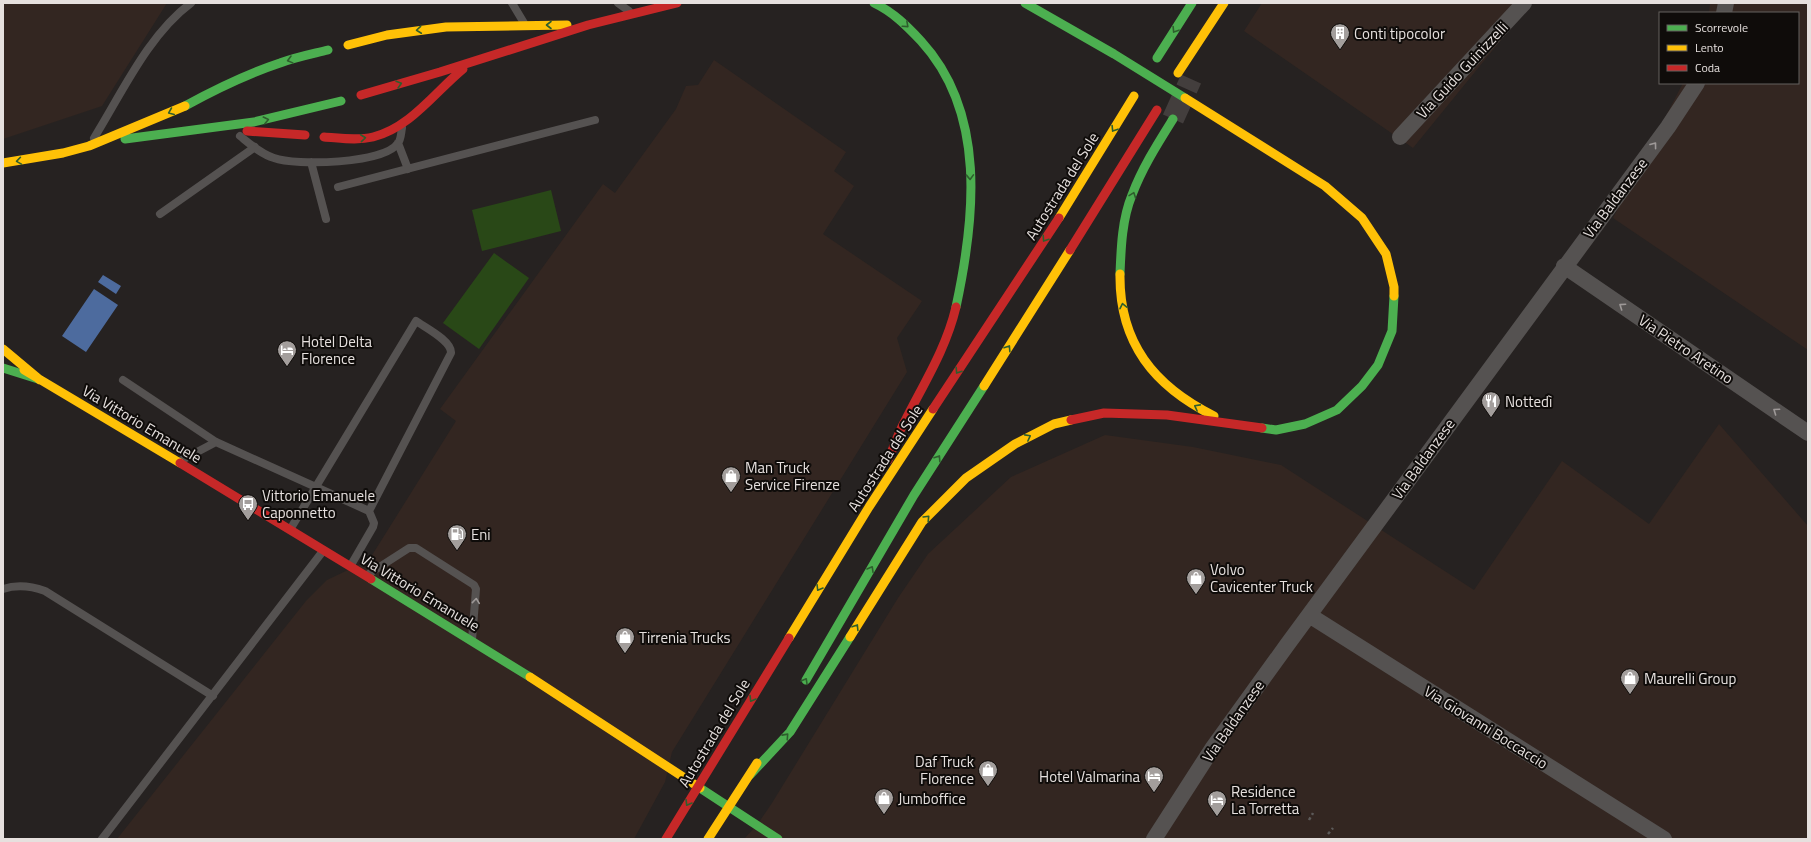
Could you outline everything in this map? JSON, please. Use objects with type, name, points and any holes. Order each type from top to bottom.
[{"type":"main road","points":[[361,95],[474,62],[588,25],[677,3]]},
{"type":"main road","points":[[869,507],[900,432],[945,343],[955,311],[968,246],[970,214],[970,174],[967,139],[958,101],[949,78],[936,57],[915,33],[897,17],[874,3]]},
{"type":"main road","points":[[750,775],[790,732],[922,522],[966,478],[1015,444],[1054,424],[1104,413],[1167,415],[1276,430],[1305,424],[1337,410],[1362,386],[1378,365],[1392,331],[1394,287],[1386,254],[1362,218],[1325,186],[1114,54],[1025,3]]},
{"type":"main road","points":[[1157,58],[1192,3]]},
{"type":"main road","points":[[1203,52],[1224,4]]},
{"type":"main road","points":[[1178,73],[1224,4]]},
{"type":"main road","points":[[348,45],[412,30],[446,27],[588,25]]},
{"type":"main road","points":[[3,163],[63,153],[89,146],[182,107],[224,85],[250,74],[282,62],[328,50]]},
{"type":"main road","points":[[324,137],[358,139],[374,137],[389,131],[404,123],[451,78],[474,62]]},
{"type":"main road","name":"Autostrada del Sole","points":[[666,839],[869,507],[1063,212],[1134,96]]},
{"type":"main road","points":[[102,141],[204,130],[268,119],[341,101]]},
{"type":"main road","points":[[802,686],[914,495],[1026,320],[1157,110]]},
{"type":"main road","points":[[1173,119],[1155,147],[1132,195],[1121,249],[1121,296],[1127,323],[1133,339],[1141,357],[1147,365],[1173,392],[1194,407],[1232,424]]},
{"type":"main road","points":[[204,130],[305,135]]},
{"type":"main road","points":[[30,169],[63,153]]},
{"type":"main road","points":[[3,349],[40,380]]},
{"type":"main road","name":"Via Vittorio Emanuele","points":[[3,357],[472,640],[778,839]]},
{"type":"main road","name":"Via Vittorio Emanuele","points":[[3,368],[40,380]]},
{"type":"main road","points":[[710,836],[750,775],[770,741]]},
{"type":"street","name":"Via Guido Guinizzelli","points":[[1400,137],[1524,3]]},
{"type":"street","name":"Via Baldanzese","points":[[1154,839],[1212,749],[1564,266],[1668,127],[1696,84]]},
{"type":"street","name":"Via Pietro Aretino","points":[[1564,266],[1808,433]]},
{"type":"street","name":"Via Giovanni Boccaccio","points":[[1309,615],[1664,839]]},
{"type":"lane","points":[[89,146],[154,39],[176,14],[191,3]]},
{"type":"lane","points":[[512,3],[525,25]]},
{"type":"lane","points":[[618,3],[633,14]]},
{"type":"lane","points":[[338,187],[595,120]]},
{"type":"lane","points":[[233,131],[255,147],[274,158],[311,162],[347,161],[389,151],[398,143],[404,123]]},
{"type":"lane","points":[[398,143],[408,169]]},
{"type":"lane","points":[[160,214],[255,147]]},
{"type":"lane","points":[[311,162],[326,219]]},
{"type":"lane","points":[[290,529],[416,321],[448,343],[451,349],[369,511]]},
{"type":"lane","points":[[123,380],[216,442],[369,511],[374,523],[373,527],[351,566]]},
{"type":"lane","points":[[178,462],[216,442]]},
{"type":"lane","points":[[366,575],[409,548],[416,548],[474,585],[476,589],[472,640]]},
{"type":"lane","points":[[102,839],[324,550]]},
{"type":"lane","points":[[3,589],[27,586],[45,591],[213,696]]},
{"type":"path","points":[[1309,820],[1314,813]]},
{"type":"path","points":[[1328,834],[1333,828]]},
{"type":"shaded area","points":[[3,3],[167,3],[102,106],[3,139]]},
{"type":"shaded area","points":[[1262,3],[1531,3],[1413,148],[1244,31]]},
{"type":"shaded area","points":[[1710,3],[1808,3],[1808,350],[1613,218],[1682,84],[1799,84],[1799,12],[1709,12]]},
{"type":"shaded area","points":[[714,60],[846,152],[834,171],[854,186],[823,234],[922,301],[897,338],[907,372],[672,752],[665,782],[634,839],[117,839],[306,601],[327,580],[369,560],[456,421],[440,409],[603,184],[615,193],[676,109],[686,86],[698,85]]},
{"type":"shaded area","points":[[1719,424],[1808,526],[1808,839],[744,839],[757,825],[772,803],[898,598],[928,554],[1011,477],[1105,435],[1193,447],[1281,465],[1474,590],[1562,461],[1649,524]]},
{"type":"green space","points":[[551,190],[561,231],[482,251],[472,210]]},
{"type":"green space","points":[[494,253],[529,278],[479,349],[443,323]]},
{"type":"water","points":[[103,275],[121,286],[116,294],[98,282]]},
{"type":"water","points":[[94,289],[118,305],[86,352],[62,336]]},
{"type":"tunnel","points":[[1173,119],[1191,79]]},
{"type":"traffic: fast","points":[[874,3],[894,15],[910,30],[921,41],[942,69],[957,101],[966,134],[970,168],[971,203],[963,273],[956,307]]},
{"type":"traffic: fast","points":[[1025,3],[1114,54],[1185,98]]},
{"type":"traffic: fast","points":[[1157,58],[1192,3]]},
{"type":"traffic: fast","points":[[185,106],[220,88],[268,67],[328,50]]},
{"type":"traffic: fast","points":[[125,139],[254,122],[341,101]]},
{"type":"traffic: fast","points":[[1120,274],[1123,234],[1129,204],[1145,165],[1173,119]]},
{"type":"traffic: fast","points":[[1262,428],[1276,430],[1305,424],[1337,410],[1362,386],[1378,365],[1392,331],[1394,296]]},
{"type":"traffic: fast","points":[[3,368],[38,379]]},
{"type":"traffic: fast","points":[[806,680],[914,495],[984,386]]},
{"type":"traffic: fast","points":[[371,579],[530,677]]},
{"type":"traffic: fast","points":[[750,775],[790,732],[850,637]]},
{"type":"traffic: fast","points":[[700,788],[778,839]]},
{"type":"traffic: slow","points":[[1178,73],[1224,3]]},
{"type":"traffic: slow","points":[[348,45],[387,35],[446,27],[567,25]]},
{"type":"traffic: slow","points":[[1059,218],[1134,96]]},
{"type":"traffic: slow","points":[[1185,98],[1325,186],[1362,218],[1386,254],[1394,287],[1394,296]]},
{"type":"traffic: slow","points":[[3,163],[63,153],[89,146],[185,106]]},
{"type":"traffic: slow","points":[[984,386],[1070,250]]},
{"type":"traffic: slow","points":[[1120,274],[1121,299],[1126,321],[1133,341],[1144,360],[1174,391],[1214,416]]},
{"type":"traffic: slow","points":[[3,349],[40,380]]},
{"type":"traffic: slow","points":[[24,370],[180,463]]},
{"type":"traffic: slow","points":[[789,638],[869,507],[933,409]]},
{"type":"traffic: slow","points":[[850,637],[922,522],[966,478],[1015,444],[1054,424],[1071,420]]},
{"type":"traffic: slow","points":[[530,677],[700,788]]},
{"type":"traffic: slow","points":[[708,839],[757,763]]},
{"type":"traffic: jam","points":[[361,95],[440,72],[588,25],[677,3]]},
{"type":"traffic: jam","points":[[324,137],[361,139],[373,137],[399,126],[410,118],[463,69]]},
{"type":"traffic: jam","points":[[1070,250],[1157,110]]},
{"type":"traffic: jam","points":[[247,131],[305,135]]},
{"type":"traffic: jam","points":[[933,409],[1059,218]]},
{"type":"traffic: jam","points":[[888,460],[898,435],[940,352],[952,322],[956,307]]},
{"type":"traffic: jam","points":[[1071,420],[1104,413],[1167,415],[1262,428]]},
{"type":"traffic: jam","points":[[180,463],[371,579]]},
{"type":"traffic: jam","points":[[666,839],[789,638]]},
{"type":"place","name":"Conti tipocolor","points":[[1340,50]]},
{"type":"place","name":"Hotel Delta Florence","points":[[287,367]]},
{"type":"place","name":"Nottedì","points":[[1491,418]]},
{"type":"place","name":"Man Truck Service Firenze","points":[[731,493]]},
{"type":"place","name":"Vittorio Emanuele Caponnetto","points":[[248,521]]},
{"type":"place","name":"Eni","points":[[457,551]]},
{"type":"place","name":"Volvo Cavicenter Truck","points":[[1196,595]]},
{"type":"place","name":"Tirrenia Trucks","points":[[625,654]]},
{"type":"place","name":"Maurelli Group","points":[[1630,695]]},
{"type":"place","name":"Daf Truck Florence","points":[[988,787]]},
{"type":"place","name":"Hotel Valmarina","points":[[1154,793]]},
{"type":"place","name":"Jumboffice","points":[[884,815]]},
{"type":"place","name":"Residence La Torretta","points":[[1217,817]]}]
